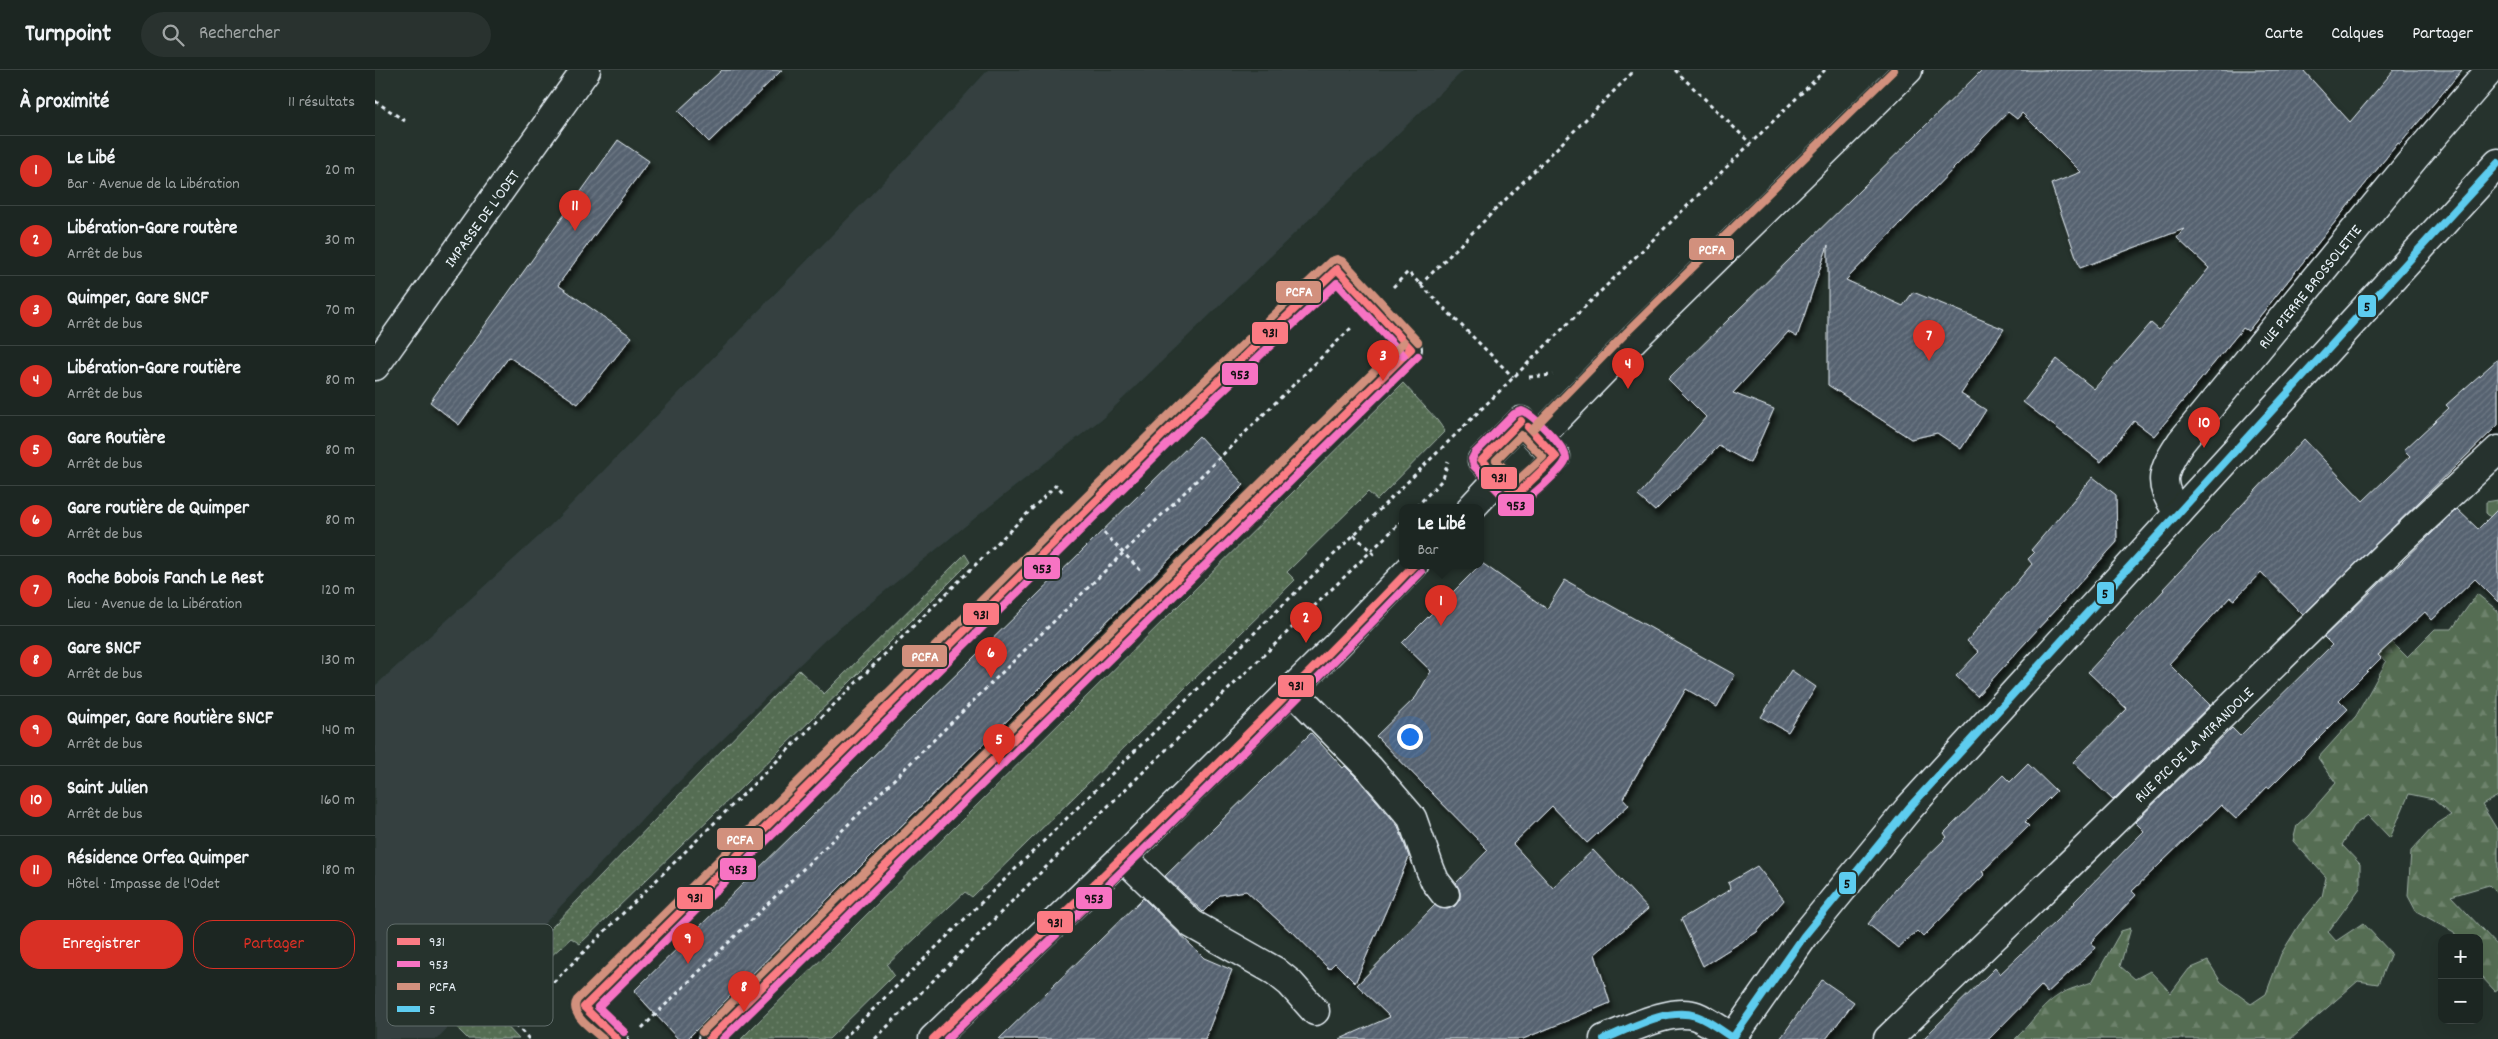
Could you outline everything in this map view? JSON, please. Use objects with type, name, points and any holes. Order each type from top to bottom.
[{"type":"street","name":"IMPASSE DE L'ODET","points":[[375,366],[586,70]]},
{"type":"street","points":[[1539,437],[1635,338],[1908,70]]},
{"type":"street","name":"RUE PIERRE BROSSOLETTE","points":[[2179,512],[2171,502],[2163,486],[2169,460],[2181,442],[2415,157],[2490,70]]},
{"type":"street","points":[[1604,1039],[1658,1018],[1683,1014],[1695,1016],[1733,1038],[1804,936],[1878,844],[2016,689],[2498,163]]},
{"type":"street","points":[[1521,421],[1539,437],[1556,457],[1516,495],[1482,460],[1521,421]]},
{"type":"street","name":"RUE PIC DE LA MIRANDOLE","points":[[1888,1039],[2073,862],[2395,546],[2498,450]]},
{"type":"street","points":[[1475,504],[1499,478]]},
{"type":"street","points":[[933,1039],[1292,690],[1410,569]]},
{"type":"street","points":[[1292,690],[1370,769],[1413,818],[1435,881],[1445,894]]},
{"type":"street","points":[[1123,856],[1192,924],[1275,971],[1290,983],[1315,1011]]},
{"type":"lane","points":[[617,1039],[584,1007],[1191,406],[1337,269],[1411,349],[709,1039]]},
{"type":"path","points":[[1420,284],[1635,70]]},
{"type":"path","points":[[1675,70],[1750,143]]},
{"type":"path","points":[[843,1039],[1825,70]]},
{"type":"path","points":[[375,101],[408,123]]},
{"type":"path","points":[[638,1032],[1221,458]]},
{"type":"path","points":[[1418,504],[1443,479],[1448,458]]},
{"type":"path","points":[[875,1039],[1068,845],[1399,524]]},
{"type":"shaded area","points":[[988,70],[1464,70],[1104,417],[980,514],[826,639],[652,808],[544,924],[387,924],[387,1026],[449,1026],[437,1039],[375,1039],[375,686],[548,528],[924,140]]},
{"type":"green space","points":[[1403,383],[1445,431],[1377,500],[1368,492],[1287,572],[1295,580],[972,897],[965,892],[887,965],[894,975],[829,1039],[741,1039]]},
{"type":"green space","points":[[2498,500],[2498,524],[2486,513],[2486,502]]},
{"type":"green space","points":[[965,554],[970,562],[847,685],[580,944],[571,938],[553,954],[553,926],[799,670],[824,694]]},
{"type":"green space","points":[[2477,594],[2498,611],[2498,796],[2482,805],[2498,831],[2498,894],[2489,885],[2451,896],[2498,946],[2498,989],[2495,991],[2483,978],[2483,934],[2455,934],[2416,911],[2408,896],[2411,851],[2435,825],[2451,815],[2433,799],[2409,794],[2390,838],[2368,815],[2353,826],[2342,845],[2360,864],[2360,888],[2328,932],[2336,941],[2363,923],[2391,953],[2378,984],[2358,981],[2291,1039],[2015,1039],[2053,999],[2066,991],[2092,982],[2121,931],[2131,928],[2120,966],[2135,979],[2150,971],[2171,993],[2189,969],[2208,961],[2221,982],[2251,1004],[2266,994],[2281,954],[2299,925],[2322,897],[2326,877],[2293,841],[2297,825],[2336,783],[2318,758],[2356,716],[2386,662],[2358,633],[2369,626],[2394,644],[2407,657],[2435,629],[2452,629]]},
{"type":"green space","points":[[507,1026],[519,1039],[468,1039],[456,1027]]},
{"type":"building","points":[[722,70],[782,70],[709,142],[678,111]]},
{"type":"building","points":[[1982,70],[2303,70],[2350,122],[2394,70],[2462,70],[2400,144],[2398,143],[2248,331],[2243,328],[2154,436],[2134,421],[2101,462],[2023,402],[2057,359],[2094,389],[2151,323],[2159,330],[2209,268],[2177,238],[2184,229],[2080,268],[2051,184],[2081,172],[2022,113],[2017,119],[2008,112],[1846,280],[1903,306],[1913,292],[2004,329],[1961,394],[1986,410],[1961,449],[1937,433],[1911,439],[1828,385],[1828,245],[1797,337],[1788,332],[1733,393],[1774,409],[1750,463],[1719,446],[1655,511],[1638,496],[1706,417],[1668,379]]},
{"type":"building","points":[[618,140],[649,161],[558,285],[632,337],[578,404],[509,357],[459,425],[430,402]]},
{"type":"building","points":[[2498,359],[2498,425],[2303,615],[2261,572],[2234,600],[2230,597],[2169,664],[2210,705],[2113,800],[2073,762],[2127,709],[2088,672],[2304,439],[2363,501],[2410,456],[2404,450],[2449,408],[2446,405]]},
{"type":"building","points":[[1199,436],[1244,485],[687,1039],[678,1039],[634,991]]},
{"type":"building","points":[[2093,477],[2116,495],[2117,542],[1977,696],[1956,676],[1979,652],[1967,641],[2032,564],[2028,559],[2034,553],[2031,550]]},
{"type":"building","points":[[2457,509],[2478,529],[2498,509],[2498,602],[2475,579],[2432,620],[2425,612],[2378,655],[2381,658],[2339,700],[2348,709],[2269,788],[2267,787],[2236,819],[2221,805],[2132,891],[2136,895],[2091,942],[2096,948],[2047,993],[2041,986],[1989,1039],[1923,1039],[1995,968],[2000,974],[2075,903],[2144,831],[2135,822],[2232,728],[2240,736],[2332,645],[2324,637]]},
{"type":"building","points":[[1484,564],[1547,609],[1565,580],[1735,675],[1717,707],[1686,689],[1623,798],[1629,805],[1587,843],[1552,806],[1513,844],[1553,888],[1593,850],[1648,909],[1595,954],[1610,1003],[1523,1039],[1340,1039],[1390,1017],[1357,985],[1435,905],[1447,909],[1455,906],[1460,899],[1460,892],[1456,883],[1488,850],[1376,736],[1416,697],[1431,671],[1402,643],[1476,569],[1484,569]]},
{"type":"building","points":[[1791,670],[1816,687],[1788,732],[1761,717]]},
{"type":"building","points":[[1311,733],[1343,768],[1345,766],[1359,780],[1398,826],[1409,857],[1355,983],[1335,963],[1329,969],[1291,930],[1246,891],[1220,895],[1203,912],[1165,876]]},
{"type":"building","points":[[2028,764],[2056,791],[2025,822],[2029,826],[1982,872],[1985,874],[1923,937],[1917,931],[1898,948],[1868,924],[1904,879],[1947,837],[1944,833],[2003,775],[2010,782]]},
{"type":"building","points":[[1757,866],[1784,900],[1757,932],[1703,966],[1681,919],[1731,889],[1728,883]]},
{"type":"building","points":[[1143,898],[1204,958],[1232,970],[1205,1039],[999,1039]]},
{"type":"building","points":[[1822,980],[1854,1002],[1826,1039],[1780,1039]]},
{"type":"transit line","name":"PCFA","points":[[1532,430],[1628,331],[1894,70]]},
{"type":"transit line","name":"5","points":[[1732,1039],[1804,936],[1909,808],[2498,163]]},
{"type":"transit line","name":"PCFA","points":[[603,1039],[579,1016],[575,1005],[577,1000],[1184,400],[1331,261],[1337,259],[1344,262],[1418,342]]},
{"type":"transit line","name":"931","points":[[617,1039],[584,1007],[1191,407],[1337,269],[1411,349]]},
{"type":"transit line","name":"953","points":[[624,1032],[598,1007],[1198,414],[1337,283],[1404,356]]},
{"type":"transit line","name":"PCFA","points":[[702,1032],[1404,342]]},
{"type":"transit line","name":"931","points":[[709,1039],[1411,349]]},
{"type":"transit line","name":"953","points":[[723,1039],[1418,356]]},
{"type":"transit line","name":"953","points":[[1522,411],[1527,413],[1548,432],[1561,447],[1566,459],[1559,470],[1543,485],[1527,499],[1515,505],[1509,502],[1474,466],[1472,459],[1475,453],[1514,414],[1522,411]]},
{"type":"transit line","name":"931","points":[[1521,421],[1482,460],[1516,495],[1556,457]]},
{"type":"transit line","name":"931","points":[[1528,427],[1556,457]]},
{"type":"transit line","name":"931","points":[[1528,427],[1556,457]]},
{"type":"transit line","name":"PCFA","points":[[1521,435],[1543,457],[1517,481],[1496,460],[1521,435]]},
{"type":"transit line","name":"931","points":[[933,1039],[1236,745],[1410,569]]},
{"type":"transit line","name":"953","points":[[947,1039],[1187,808],[1421,572]]},
{"type":"transit line","name":"5","points":[[1604,1039],[1649,1020],[1673,1014],[1696,1016],[1711,1023],[1733,1038]]},
{"type":"place","name":"Résidence Orfea Quimper","points":[[575,231]]},
{"type":"place","name":"Roche Bobois Fanch Le Rest","points":[[1929,361]]},
{"type":"place","name":"Quimper, Gare SNCF","points":[[1383,381]]},
{"type":"place","name":"Libération-Gare routière","points":[[1628,389]]},
{"type":"place","name":"Saint Julien","points":[[2204,448]]},
{"type":"place","name":"Le Libé","points":[[1441,626]]},
{"type":"place","name":"Libération-Gare routère","points":[[1306,643]]},
{"type":"place","name":"Gare routière de Quimper","points":[[991,678]]},
{"type":"place","name":"Gare Routière","points":[[999,765]]},
{"type":"place","name":"Quimper, Gare Routière SNCF","points":[[688,964]]},
{"type":"place","name":"Gare SNCF","points":[[744,1012]]}]
